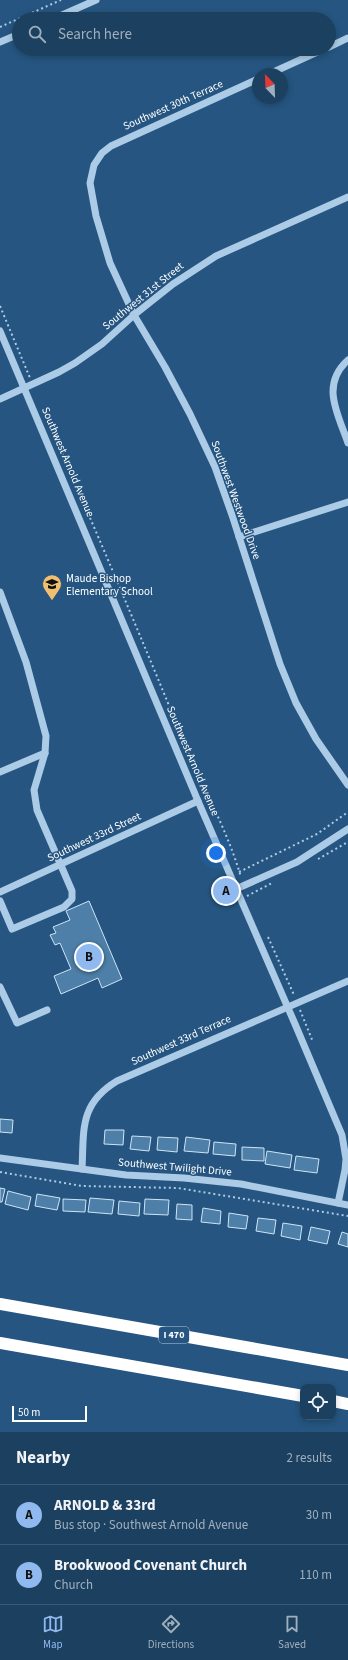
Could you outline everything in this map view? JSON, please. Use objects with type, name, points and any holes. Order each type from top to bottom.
[{"type":"highway","name":"I 470","points":[[0,1304],[348,1365]]},
{"type":"highway","points":[[0,1343],[300,1395]]},
{"type":"highway","points":[[336,1402],[348,1404]]},
{"type":"street","points":[[68,12],[96,0]]},
{"type":"street","points":[[0,42],[12,37]]},
{"type":"street","points":[[336,44],[348,38]]},
{"type":"street","points":[[282,68],[309,56]]},
{"type":"street","name":"Southwest 30th Terrace","points":[[100,155],[111,146],[252,82]]},
{"type":"street","name":"Southwest Westwood Drive","points":[[100,155],[94,165],[90,183],[96,216],[110,263],[134,315],[165,367],[190,414],[215,468],[280,664],[296,703],[316,740],[348,785]]},
{"type":"street","name":"Southwest 31st Street","points":[[0,399],[25,389],[69,366],[102,344],[134,315],[173,284],[216,256],[348,197]]},
{"type":"street","name":"Southwest Arnold Avenue","points":[[0,331],[198,802],[288,1006],[342,1134],[345,1170],[338,1203]]},
{"type":"street","points":[[348,360],[339,370],[335,378],[332,396],[348,443]]},
{"type":"street","points":[[239,537],[348,502]]},
{"type":"street","points":[[0,900],[12,929],[64,907],[72,899],[72,891],[37,810],[34,790],[45,753],[46,736],[26,662],[1,595]]},
{"type":"street","points":[[0,772],[45,753]]},
{"type":"street","name":"Southwest 33rd Street","points":[[0,892],[198,802]]},
{"type":"street","points":[[236,889],[297,862],[348,829]]},
{"type":"street","name":"Southwest 33rd Terrace","points":[[82,1169],[85,1124],[88,1112],[99,1094],[105,1088],[117,1080],[348,981]]},
{"type":"street","points":[[0,987],[17,1023],[47,1010]]},
{"type":"street","name":"Southwest Twilight Drive","points":[[0,1158],[126,1175],[184,1178],[240,1184],[348,1205]]},
{"type":"path","points":[[34,12],[61,0]]},
{"type":"path","points":[[0,27],[12,22]]},
{"type":"path","points":[[0,306],[33,385]]},
{"type":"path","points":[[46,416],[108,558],[192,761],[235,856],[248,895]]},
{"type":"path","points":[[240,872],[317,834],[348,812]]},
{"type":"path","points":[[265,931],[297,1002],[314,1046]]},
{"type":"path","points":[[0,1172],[82,1186],[178,1188],[348,1216]]},
{"type":"building","points":[[89,901],[122,979],[102,988],[98,978],[61,994],[54,976],[71,969],[60,943],[55,945],[50,935],[56,933],[53,927],[70,920],[66,911]]},
{"type":"building","points":[[0,1119],[13,1120],[12,1133],[0,1132]]},
{"type":"building","points":[[105,1130],[124,1130],[123,1145],[104,1144]]},
{"type":"building","points":[[132,1136],[151,1137],[149,1151],[130,1149]]},
{"type":"building","points":[[158,1137],[178,1138],[177,1152],[157,1150]]},
{"type":"building","points":[[186,1137],[210,1140],[208,1153],[184,1151]]},
{"type":"building","points":[[214,1142],[236,1144],[235,1156],[213,1154]]},
{"type":"building","points":[[242,1147],[264,1148],[264,1161],[242,1160]]},
{"type":"building","points":[[267,1151],[292,1155],[290,1168],[265,1164]]},
{"type":"building","points":[[296,1156],[319,1159],[317,1173],[294,1170]]},
{"type":"building","points":[[0,1188],[5,1189],[2,1202],[0,1202]]},
{"type":"building","points":[[8,1191],[31,1197],[28,1210],[5,1204]]},
{"type":"building","points":[[37,1194],[60,1198],[57,1210],[35,1206]]},
{"type":"building","points":[[90,1198],[114,1200],[112,1214],[88,1212]]},
{"type":"building","points":[[63,1199],[86,1200],[85,1212],[63,1211]]},
{"type":"building","points":[[145,1199],[169,1200],[168,1215],[144,1214]]},
{"type":"building","points":[[119,1201],[140,1203],[139,1216],[118,1214]]},
{"type":"building","points":[[177,1204],[192,1205],[192,1220],[176,1219]]},
{"type":"building","points":[[203,1208],[221,1211],[220,1224],[201,1222]]},
{"type":"building","points":[[229,1213],[248,1216],[246,1229],[228,1227]]},
{"type":"building","points":[[258,1218],[276,1220],[274,1234],[256,1231]]},
{"type":"building","points":[[283,1223],[302,1226],[300,1240],[281,1236]]},
{"type":"building","points":[[311,1227],[330,1231],[327,1244],[308,1240]]},
{"type":"building","points":[[342,1232],[348,1234],[348,1247],[338,1244]]},
{"type":"place","name":"Maude Bishop Elementary School","points":[[52,601]]},
{"type":"place","name":"ARNOLD & 33rd","points":[[226,891]]},
{"type":"place","name":"Brookwood Covenant Church","points":[[89,957]]}]
